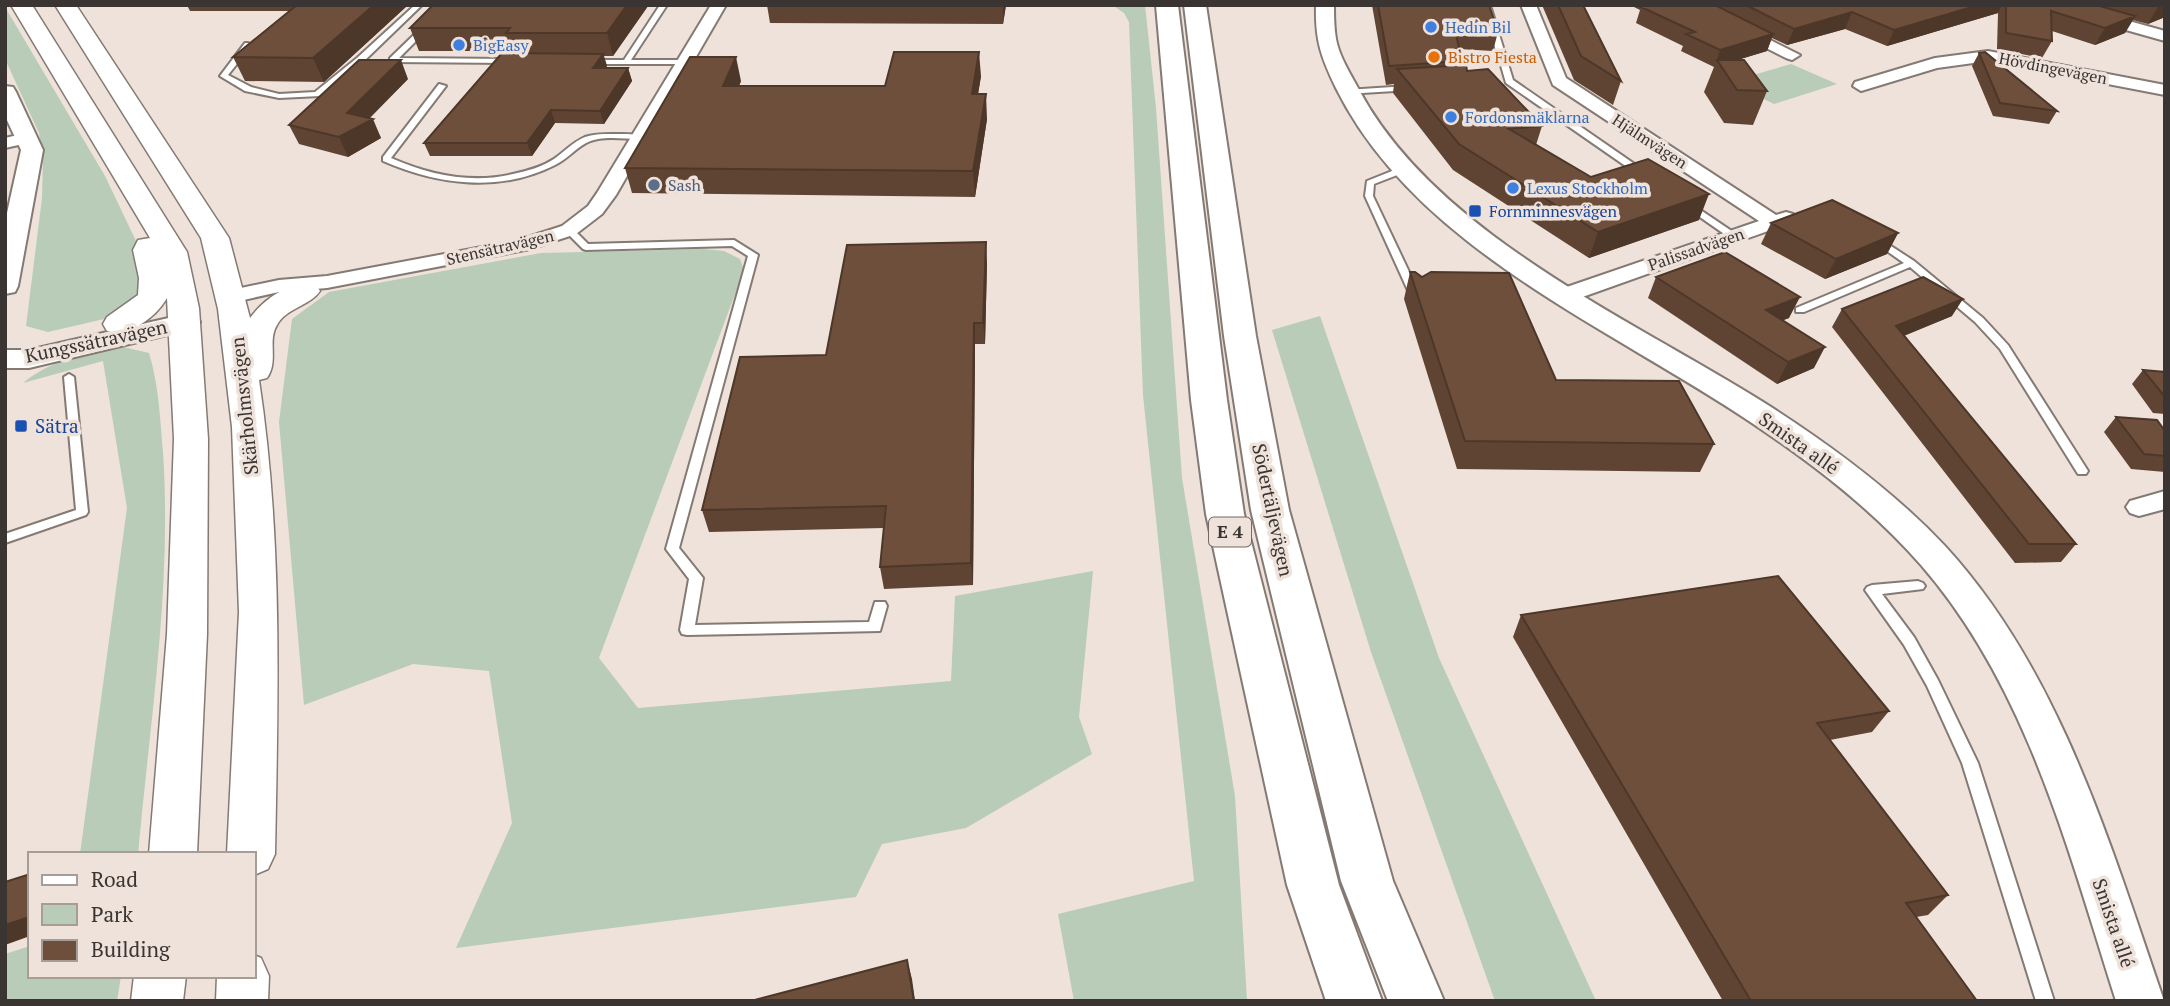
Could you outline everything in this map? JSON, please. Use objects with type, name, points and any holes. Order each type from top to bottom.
[{"type":"highway","name":"E 4","points":[[1167,5],[1209,400],[1225,514],[1313,885],[1354,1001]]},
{"type":"highway","name":"Södertäljevägen","points":[[1195,5],[1240,336],[1270,510],[1367,881],[1416,1001]]},
{"type":"main road","points":[[21,5],[173,252],[185,315],[191,439],[187,620],[173,852]]},
{"type":"main road","name":"Skärholmsvägen","points":[[65,5],[215,238],[231,303],[249,427],[259,612],[251,852]]},
{"type":"main road","points":[[118,324],[143,310],[155,293],[157,285],[147,250],[155,221]]},
{"type":"main road","points":[[245,398],[260,360],[257,333],[261,323],[273,310],[316,286]]},
{"type":"main road","points":[[185,315],[231,303]]},
{"type":"main road","points":[[157,1001],[160,978]]},
{"type":"main road","points":[[242,1001],[243,978]]},
{"type":"street","name":"Stensätravägen","points":[[231,303],[523,245],[569,230],[601,202],[719,5]]},
{"type":"street","name":"Smista allé","points":[[1325,5],[1326,40],[1345,92],[1402,170],[1465,225],[1566,295],[1738,400],[1849,477],[1935,558],[1997,643],[2037,716],[2073,802],[2140,1001]]},
{"type":"street","name":"Hjälmvägen","points":[[1528,5],[1559,81],[1774,222]]},
{"type":"street","points":[[1689,5],[1793,55]]},
{"type":"street","points":[[2053,5],[2165,36]]},
{"type":"street","name":"Hövdingevägen","points":[[1861,86],[1935,62],[1988,56],[2165,90]]},
{"type":"street","points":[[5,92],[16,140],[32,150],[5,286]]},
{"type":"street","name":"Palissadvägen","points":[[1566,295],[1800,213]]},
{"type":"street","name":"Kungssätravägen","points":[[5,356],[30,345],[118,324],[185,315]]},
{"type":"street","name":"Kungssätravägen","points":[[5,356],[29,359],[185,315]]},
{"type":"street","points":[[2139,507],[2165,500]]},
{"type":"lane","points":[[248,45],[224,76],[248,89],[279,96],[317,94],[360,60],[419,5]]},
{"type":"lane","points":[[449,5],[393,60],[516,61]]},
{"type":"lane","points":[[625,62],[664,5]]},
{"type":"lane","points":[[1486,5],[1509,81],[1654,182]]},
{"type":"lane","points":[[1470,61],[1503,60]]},
{"type":"lane","points":[[584,61],[684,62]]},
{"type":"lane","points":[[1496,82],[1509,81]]},
{"type":"lane","points":[[442,86],[386,159],[404,168],[448,179],[491,182],[527,176],[559,160],[588,138],[639,137]]},
{"type":"lane","points":[[1345,92],[1416,88]]},
{"type":"lane","points":[[1402,170],[1370,183],[1369,196],[1417,299]]},
{"type":"lane","points":[[1677,197],[1732,236]]},
{"type":"lane","points":[[569,230],[586,247],[734,243],[752,255],[672,549],[696,578],[687,630],[875,627],[880,606]]},
{"type":"lane","points":[[1866,232],[1911,263],[1979,320],[2004,347],[2082,471]]},
{"type":"lane","points":[[1800,310],[1911,263]]},
{"type":"lane","points":[[5,539],[82,512],[69,377]]},
{"type":"lane","points":[[1919,586],[1872,590],[1909,641],[1933,684],[1970,763],[2045,1001]]},
{"type":"green space","points":[[1112,5],[1145,5],[1156,108],[1182,478],[1235,796],[1247,1001],[1074,1001],[1058,914],[1194,881],[1143,395],[1129,22],[1124,13]]},
{"type":"green space","points":[[5,7],[105,176],[145,260],[143,296],[117,316],[48,332],[26,326],[42,198],[43,157],[39,133],[5,59]]},
{"type":"green space","points":[[1791,64],[1837,84],[1774,104],[1729,82]]},
{"type":"green space","points":[[703,249],[724,251],[740,259],[744,270],[599,658],[638,708],[951,681],[955,596],[1093,571],[1079,717],[1092,754],[966,828],[882,844],[856,897],[456,948],[512,823],[489,671],[413,664],[304,705],[279,422],[292,319],[329,292],[541,253]]},
{"type":"green space","points":[[1320,316],[1439,658],[1596,1001],[1495,1001],[1371,652],[1272,330]]},
{"type":"green space","points":[[123,347],[149,353],[159,402],[165,553],[138,852],[80,852],[127,508],[103,361],[23,383],[58,362]]},
{"type":"green space","points":[[28,947],[28,978],[121,978],[117,1001],[5,1001],[5,954]]},
{"type":"building","points":[[297,5],[374,5],[313,58],[233,57]]},
{"type":"building","points":[[433,5],[627,5],[607,33],[506,33],[510,28],[410,28]]},
{"type":"building","points":[[767,5],[1003,5],[1002,6]]},
{"type":"building","name":"Hedin Bil","points":[[1378,5],[1489,5],[1498,32],[1455,30],[1462,61],[1389,66]]},
{"type":"building","points":[[1558,5],[1583,5],[1621,81],[1581,56]]},
{"type":"building","points":[[1715,5],[1773,34],[1720,50],[1686,34],[1695,32],[1641,7]]},
{"type":"building","points":[[1746,5],[1979,5],[1894,30],[1852,12],[1794,29]]},
{"type":"building","points":[[2006,5],[2096,5],[2135,16],[2105,28],[2051,11],[2052,41],[2006,33]]},
{"type":"building","points":[[894,52],[979,52],[972,94],[986,94],[973,171],[625,168],[690,57],[736,57],[723,86],[885,86]]},
{"type":"building","points":[[1985,52],[2057,111],[2000,103],[1979,53]]},
{"type":"building","points":[[502,53],[603,54],[593,68],[628,68],[600,111],[551,110],[527,143],[424,143]]},
{"type":"building","points":[[359,60],[401,60],[347,113],[373,119],[339,137],[289,125]]},
{"type":"building","points":[[1717,60],[1744,60],[1767,91],[1737,90]]},
{"type":"building","points":[[1466,65],[1467,71],[1488,69],[1542,126],[1509,129],[1591,177],[1648,159],[1709,194],[1598,232],[1459,144],[1397,69]]},
{"type":"building","points":[[1832,200],[1898,233],[1836,259],[1771,223]]},
{"type":"building","points":[[986,242],[983,323],[974,323],[971,563],[880,567],[886,506],[702,510],[740,357],[826,355],[847,245]]},
{"type":"building","points":[[1725,252],[1800,297],[1766,310],[1825,347],[1788,362],[1656,277]]},
{"type":"building","points":[[1410,272],[1422,277],[1431,272],[1509,273],[1556,380],[1679,381],[1714,444],[1465,441]]},
{"type":"building","points":[[1923,277],[1963,299],[1896,326],[2076,544],[2029,544],[1842,309]]},
{"type":"building","points":[[2143,370],[2165,372],[2165,397]]},
{"type":"building","points":[[2116,417],[2157,420],[2165,431],[2165,456],[2144,454]]},
{"type":"building","points":[[1778,576],[1889,711],[1817,723],[1948,895],[1906,903],[1977,1001],[1751,1001],[1521,615]]},
{"type":"building","points":[[28,875],[28,918],[5,925],[5,882]]},
{"type":"building","points":[[907,960],[914,1001],[751,1001]]},
{"type":"place","name":"Hedin Bil","points":[[1431,27]]},
{"type":"place","name":"BigEasy","points":[[459,45]]},
{"type":"place","name":"Bistro Fiesta","points":[[1434,57]]},
{"type":"place","name":"Fordonsmäklarna","points":[[1451,117]]},
{"type":"place","name":"Sash","points":[[654,185]]},
{"type":"place","name":"Lexus Stockholm","points":[[1513,188]]},
{"type":"place","name":"Fornminnesvägen","points":[[1475,211]]},
{"type":"place","name":"Sätra","points":[[21,426]]}]
